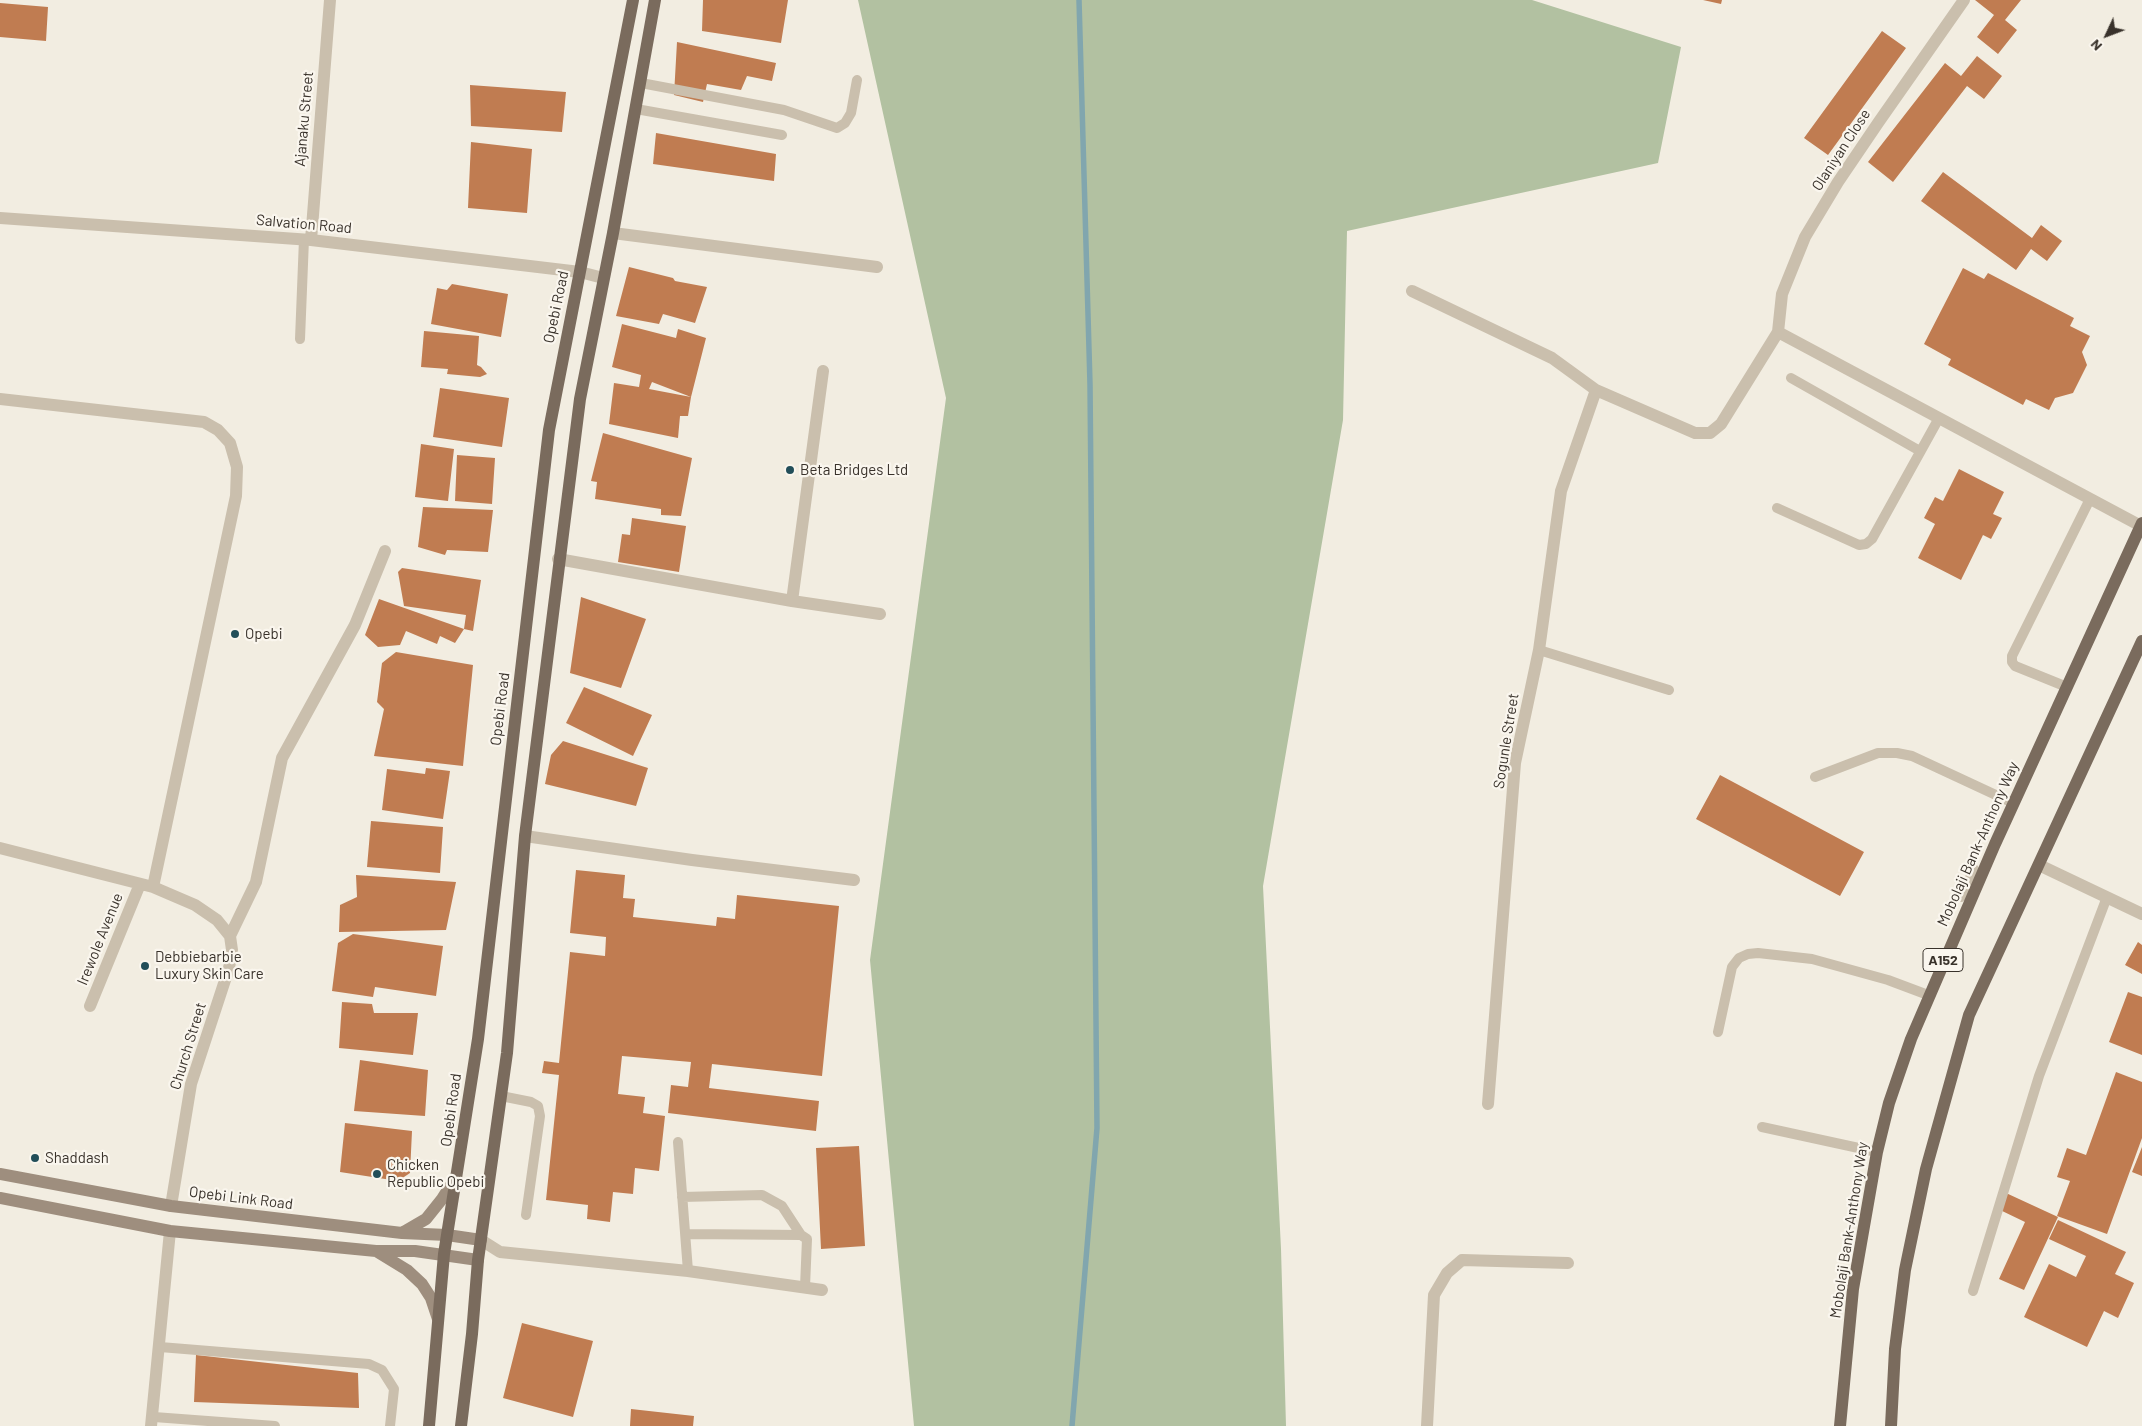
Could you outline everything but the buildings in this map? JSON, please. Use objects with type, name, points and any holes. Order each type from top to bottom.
[{"type":"main road","name":"Opebi Road","points":[[429,1426],[446,1235],[458,1175],[478,1039],[549,430],[633,0]]},
{"type":"main road","points":[[461,1426],[472,1334],[478,1260],[507,1053],[525,836],[558,559],[580,399],[641,83],[654,0]]},
{"type":"main road","name":"Mobolaji Bank-Anthony Way","points":[[1840,1426],[1853,1289],[1877,1152],[1889,1103],[1928,995],[2013,803],[2141,524]]},
{"type":"main road","points":[[1891,1426],[1895,1349],[1905,1270],[1926,1169],[1969,1015],[2142,642]]},
{"type":"main road","name":"Opebi Link Road","points":[[0,1174],[171,1206],[402,1233],[446,1235],[481,1240]]},
{"type":"main road","points":[[402,1233],[430,1214],[458,1175]]},
{"type":"main road","points":[[0,1198],[170,1230],[376,1251],[415,1251],[478,1260]]},
{"type":"main road","points":[[376,1251],[407,1270],[422,1284],[431,1298],[438,1319]]},
{"type":"street","name":"Ajanaku Street","points":[[308,240],[330,0]]},
{"type":"street","name":"Olaniyan Close","points":[[1778,332],[1782,294],[1805,237],[1838,182],[1964,0]]},
{"type":"street","name":"Salvation Road","points":[[0,218],[308,240],[580,272],[603,278]]},
{"type":"street","points":[[613,233],[877,267]]},
{"type":"street","points":[[1412,291],[1552,358],[1596,390],[1695,433],[1710,433],[1721,424],[1778,332],[2090,499],[2141,524]]},
{"type":"street","points":[[792,600],[822,371]]},
{"type":"street","name":"Sogunle Street","points":[[1488,1104],[1515,763],[1539,650],[1561,491],[1596,390]]},
{"type":"street","name":"Irewole Avenue","points":[[0,399],[204,422],[218,430],[230,443],[237,467],[236,496],[147,885],[90,1006]]},
{"type":"street","points":[[0,848],[147,885],[195,905],[217,920],[230,936],[256,882],[282,758],[355,625],[385,551]]},
{"type":"street","points":[[558,559],[880,614]]},
{"type":"street","points":[[525,836],[692,860],[854,880]]},
{"type":"street","points":[[2039,865],[2142,914]]},
{"type":"street","name":"Church Street","points":[[171,1206],[191,1084],[229,968],[232,950],[230,936]]},
{"type":"street","points":[[152,1422],[170,1230]]},
{"type":"street","points":[[481,1240],[500,1252]]},
{"type":"street","points":[[478,1260],[500,1252],[688,1271],[822,1290]]},
{"type":"street","points":[[1427,1426],[1434,1295],[1447,1272],[1462,1260],[1568,1263]]},
{"type":"lane","points":[[641,83],[784,110],[837,128],[845,124],[852,113],[857,80]]},
{"type":"lane","points":[[636,109],[782,135]]},
{"type":"lane","points":[[300,339],[308,240]]},
{"type":"lane","points":[[1791,378],[1920,451]]},
{"type":"lane","points":[[1777,508],[1859,545],[1866,544],[1872,539],[1939,418]]},
{"type":"lane","points":[[2067,687],[2015,666],[2012,662],[2012,656],[2090,499]]},
{"type":"lane","points":[[1539,650],[1669,690]]},
{"type":"lane","points":[[1815,777],[1878,753],[1897,753],[1912,756],[2013,803]]},
{"type":"lane","points":[[1961,897],[1974,869]]},
{"type":"lane","points":[[1973,1291],[2039,1076],[2107,897]]},
{"type":"lane","points":[[1718,1032],[1732,967],[1739,958],[1748,954],[1758,953],[1812,959],[1888,980],[1928,995]]},
{"type":"lane","points":[[501,1096],[531,1102],[538,1106],[540,1116],[526,1215]]},
{"type":"lane","points":[[1762,1127],[1877,1152]]},
{"type":"lane","points":[[678,1142],[687,1234],[688,1271]]},
{"type":"lane","points":[[682,1197],[762,1195],[782,1206],[801,1235],[807,1239],[805,1288]]},
{"type":"lane","points":[[687,1234],[801,1235]]},
{"type":"lane","points":[[160,1347],[369,1364],[382,1370],[394,1389],[390,1426]]},
{"type":"lane","points":[[152,1422],[275,1426]]},
{"type":"green space","points":[[858,0],[1532,0],[1681,47],[1658,163],[1347,231],[1343,420],[1263,886],[1281,1249],[1286,1426],[914,1426],[870,960],[946,398]]},
{"type":"waterway","points":[[1072,1426],[1097,1128],[1090,384],[1079,0]]},
{"type":"place","name":"Beta Bridges Ltd","points":[[790,470]]},
{"type":"place","name":"Opebi","points":[[235,634]]},
{"type":"place","name":"Debbiebarbie Luxury Skin Care","points":[[145,966]]},
{"type":"place","name":"Shaddash","points":[[35,1158]]},
{"type":"place","name":"Chicken Republic Opebi","points":[[377,1174]]}]
